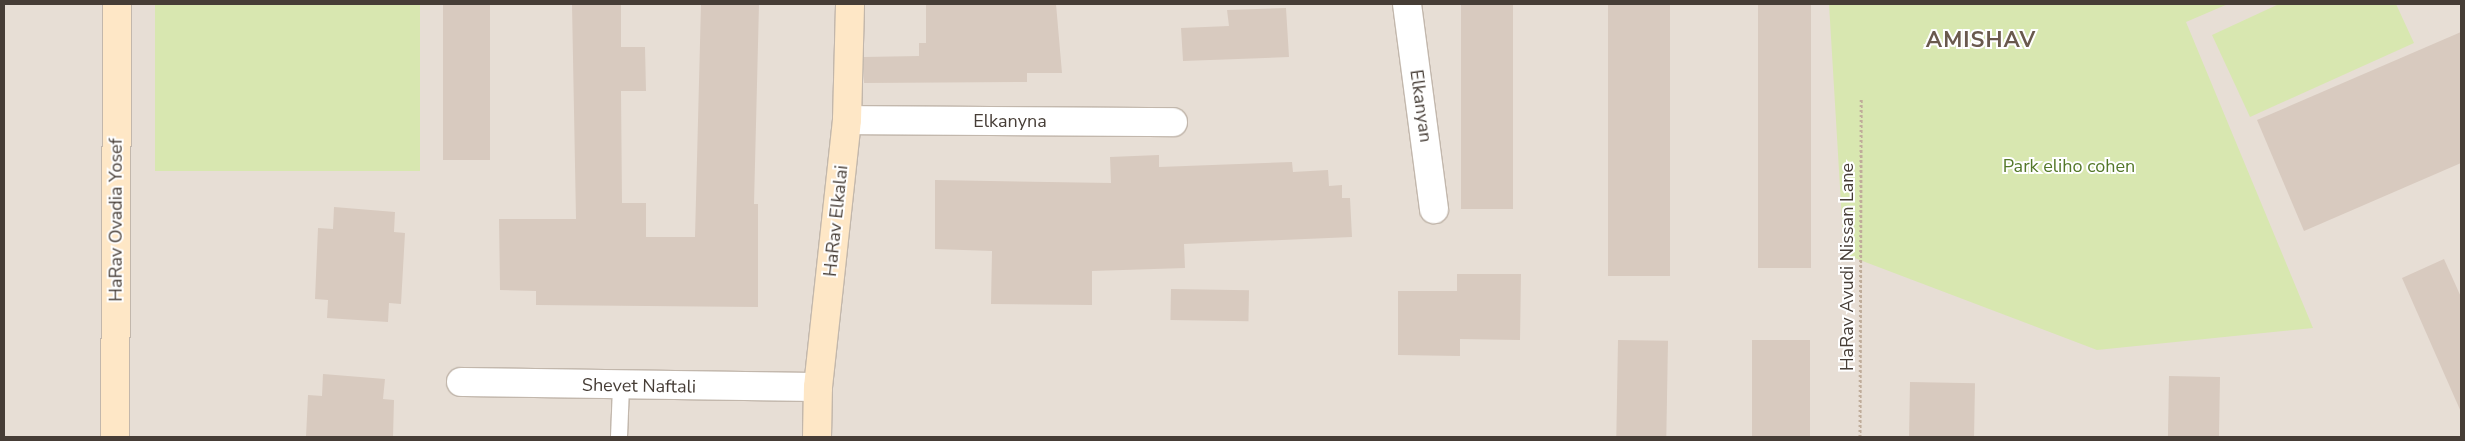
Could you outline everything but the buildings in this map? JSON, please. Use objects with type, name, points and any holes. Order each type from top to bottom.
[{"type":"street","name":"HaRav Ovadia Yosef","points":[[115,437],[117,4]]},
{"type":"street","name":"HaRav Elkalai","points":[[817,437],[818,387],[847,120],[850,4]]},
{"type":"street","name":"Elkanyan","points":[[1407,4],[1434,208]]},
{"type":"street","name":"Elkanyna","points":[[847,120],[1172,122]]},
{"type":"street","name":"Shevet Naftali","points":[[461,382],[621,387],[818,387]]},
{"type":"lane","points":[[619,437],[621,387]]},
{"type":"path","name":"HaRav Avudi Nissan Lane","points":[[1860,437],[1861,98]]},
{"type":"shaded area","points":[[4,4],[2461,4],[2461,437],[4,437]]},
{"type":"green space","points":[[155,4],[420,4],[420,171],[155,171]]},
{"type":"green space","name":"Park eliho cohen","points":[[1829,4],[2228,4],[2186,22],[2313,328],[2097,350],[1844,254]]},
{"type":"green space","points":[[2279,4],[2396,4],[2414,43],[2250,117],[2212,35]]},
{"type":"district","name":"AMISHAV","points":[[1981,41]]}]
